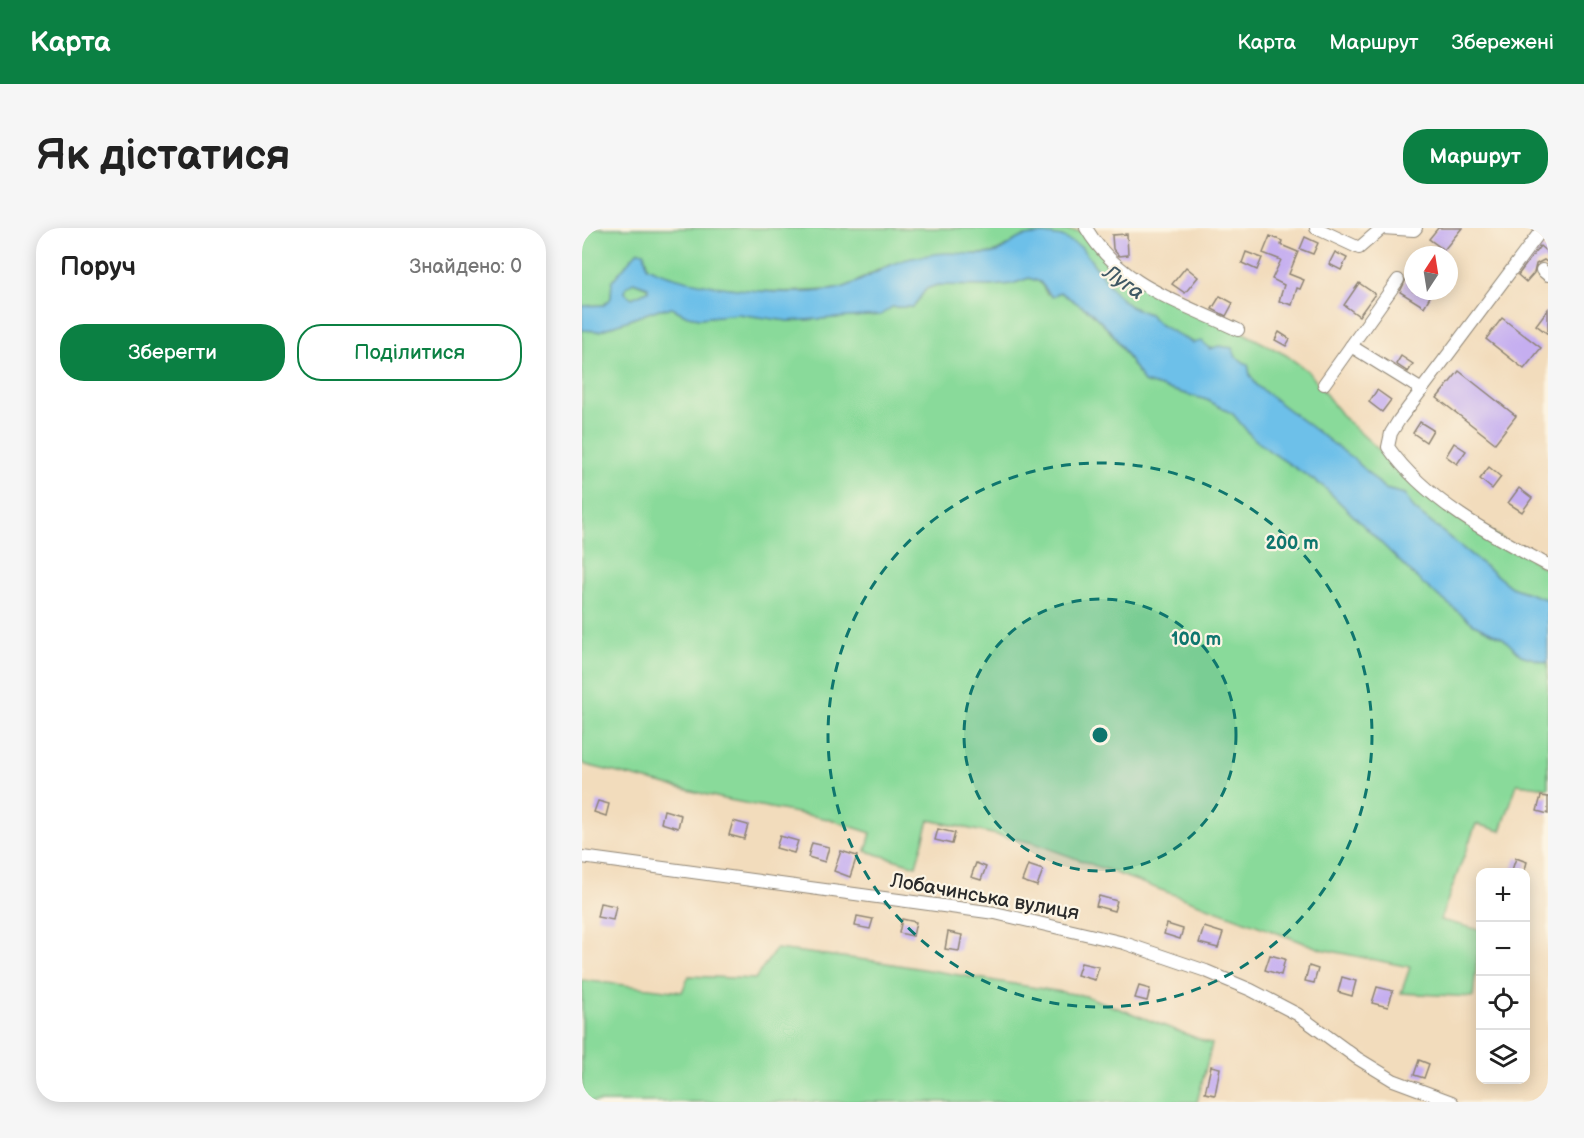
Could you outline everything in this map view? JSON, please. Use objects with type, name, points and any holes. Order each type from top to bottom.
[{"type":"street","points":[[1086,228],[1100,249],[1137,284],[1238,330]]},
{"type":"street","points":[[1316,228],[1359,248],[1382,228],[1416,228]]},
{"type":"street","points":[[1541,229],[1399,420],[1389,439],[1388,447],[1398,461],[1438,497],[1484,531],[1548,565]]},
{"type":"street","points":[[1324,384],[1398,280]]},
{"type":"street","points":[[1351,346],[1422,390]]},
{"type":"street","name":"Лобачинська вулиця","points":[[582,857],[995,913],[1124,943],[1206,970],[1251,990],[1297,1014],[1357,1058],[1393,1080],[1452,1102]]},
{"type":"green space","points":[[582,228],[1031,228],[1088,232],[1119,269],[1286,355],[1309,372],[1343,417],[1399,468],[1548,571],[1548,600],[1511,587],[1414,509],[1404,494],[1385,489],[1356,461],[1257,386],[1250,375],[1248,365],[1236,357],[1194,343],[1160,325],[1149,314],[1131,307],[1115,293],[1081,247],[1042,237],[1027,236],[991,253],[903,262],[884,267],[844,287],[791,292],[740,290],[689,282],[647,267],[646,259],[638,251],[612,281],[611,298],[604,305],[582,306]]},
{"type":"green space","points":[[1029,278],[1040,282],[1047,294],[1060,292],[1091,312],[1113,335],[1144,382],[1207,400],[1233,414],[1252,437],[1323,486],[1422,583],[1474,624],[1503,638],[1521,655],[1548,663],[1548,788],[1517,784],[1501,831],[1476,824],[1440,920],[1476,929],[1473,997],[1401,993],[1410,967],[1321,949],[1034,843],[929,820],[916,866],[866,851],[871,833],[828,819],[724,799],[586,765],[582,762],[582,330],[599,331],[659,309],[672,308],[688,316],[700,318],[738,314],[788,321],[880,315],[892,307],[913,307],[926,289],[937,285],[1012,284]]},
{"type":"green space","points":[[633,282],[648,288],[648,291],[632,298],[625,293],[626,287]]},
{"type":"green space","points":[[776,949],[874,961],[1086,996],[1212,1044],[1197,1102],[582,1102],[582,980],[682,992],[689,976],[755,979]]},
{"type":"water","points":[[1044,234],[1062,237],[1081,247],[1115,293],[1131,307],[1149,314],[1160,325],[1193,343],[1202,341],[1210,349],[1219,346],[1232,348],[1236,357],[1248,365],[1250,375],[1257,386],[1356,461],[1385,489],[1404,494],[1414,509],[1511,587],[1548,600],[1548,663],[1521,655],[1503,638],[1474,624],[1422,583],[1323,486],[1252,437],[1233,414],[1207,400],[1144,382],[1113,334],[1091,312],[1060,292],[1052,297],[1040,282],[1029,278],[1012,284],[989,286],[937,285],[926,289],[913,307],[892,307],[881,315],[788,321],[738,314],[700,318],[688,316],[672,308],[659,309],[599,331],[582,330],[582,306],[604,305],[611,298],[612,281],[638,251],[644,252],[647,267],[688,281],[742,290],[821,291],[841,288],[903,260],[944,253],[994,253],[1022,237]],"holes":[[[633,282],[648,287],[648,291],[632,298],[625,293],[626,287]]]},
{"type":"building","points":[[1438,228],[1462,228],[1447,246],[1439,246],[1429,239]]},
{"type":"building","points":[[1127,234],[1128,255],[1119,256],[1113,249],[1112,235]]},
{"type":"building","points":[[1270,236],[1282,241],[1281,245],[1298,252],[1289,274],[1304,280],[1300,289],[1297,288],[1292,305],[1279,301],[1284,285],[1272,279],[1281,260],[1263,253]]},
{"type":"building","points":[[1305,237],[1318,243],[1313,254],[1300,249]]},
{"type":"building","points":[[1540,246],[1548,253],[1548,263],[1544,260],[1536,264],[1534,273],[1526,282],[1518,275]]},
{"type":"building","points":[[1246,252],[1262,258],[1257,270],[1242,263]]},
{"type":"building","points":[[1335,252],[1347,258],[1341,270],[1329,264]]},
{"type":"building","points":[[1186,267],[1198,277],[1185,293],[1172,284]]},
{"type":"building","points":[[1359,283],[1375,294],[1359,316],[1344,305]]},
{"type":"building","points":[[1220,296],[1233,303],[1226,316],[1212,309]]},
{"type":"building","points":[[1413,300],[1428,300],[1424,307]]},
{"type":"building","points":[[1548,309],[1548,334],[1536,325]]},
{"type":"building","points":[[1502,318],[1541,348],[1524,369],[1486,339]]},
{"type":"building","points":[[1279,332],[1290,339],[1286,346],[1275,340]]},
{"type":"building","points":[[1401,356],[1413,364],[1408,372],[1396,364]]},
{"type":"building","points":[[1459,371],[1516,416],[1495,443],[1437,398]]},
{"type":"building","points":[[1377,390],[1391,400],[1382,412],[1369,402]]},
{"type":"building","points":[[1420,422],[1433,430],[1426,442],[1413,433]]},
{"type":"building","points":[[1454,443],[1466,451],[1457,464],[1446,456]]},
{"type":"building","points":[[1489,467],[1501,477],[1492,489],[1480,479]]},
{"type":"building","points":[[1519,488],[1532,498],[1522,512],[1508,503]]},
{"type":"building","points":[[1541,796],[1548,797],[1548,814],[1537,811]]},
{"type":"building","points":[[598,801],[609,804],[606,816],[594,812]]},
{"type":"building","points":[[664,810],[681,815],[678,828],[661,823]]},
{"type":"building","points":[[733,821],[748,825],[744,839],[729,835]]},
{"type":"building","points":[[938,829],[955,833],[952,844],[935,840]]},
{"type":"building","points":[[780,836],[798,841],[794,853],[776,848]]},
{"type":"building","points":[[812,843],[829,847],[825,862],[808,857]]},
{"type":"building","points":[[841,851],[857,856],[850,877],[834,871]]},
{"type":"building","points":[[1516,858],[1527,862],[1525,868],[1513,868]]},
{"type":"building","points":[[976,863],[986,867],[981,880],[971,877]]},
{"type":"building","points":[[1028,865],[1043,870],[1037,886],[1022,881]]},
{"type":"building","points":[[1099,896],[1117,901],[1114,911],[1096,906]]},
{"type":"building","points":[[600,903],[616,906],[613,920],[597,917]]},
{"type":"building","points":[[857,916],[873,919],[870,929],[855,926]]},
{"type":"building","points":[[902,919],[916,922],[913,936],[899,933]]},
{"type":"building","points":[[1167,924],[1183,929],[1180,939],[1164,934]]},
{"type":"building","points":[[1204,927],[1223,933],[1218,948],[1199,943]]},
{"type":"building","points":[[948,932],[962,935],[959,951],[945,949]]},
{"type":"building","points":[[1270,955],[1285,959],[1281,975],[1265,970]]},
{"type":"building","points":[[1081,963],[1099,967],[1095,980],[1077,975]]},
{"type":"building","points":[[1309,966],[1318,969],[1314,983],[1305,981]]},
{"type":"building","points":[[1342,977],[1356,981],[1352,996],[1338,992]]},
{"type":"building","points":[[1139,986],[1150,989],[1147,1001],[1135,998]]},
{"type":"building","points":[[1377,987],[1393,991],[1388,1007],[1372,1003]]},
{"type":"building","points":[[1419,1060],[1429,1064],[1424,1078],[1414,1075]]},
{"type":"building","points":[[1211,1066],[1220,1068],[1215,1095],[1205,1093]]},
{"type":"water label","name":"Луга","points":[[1124,282]]}]
